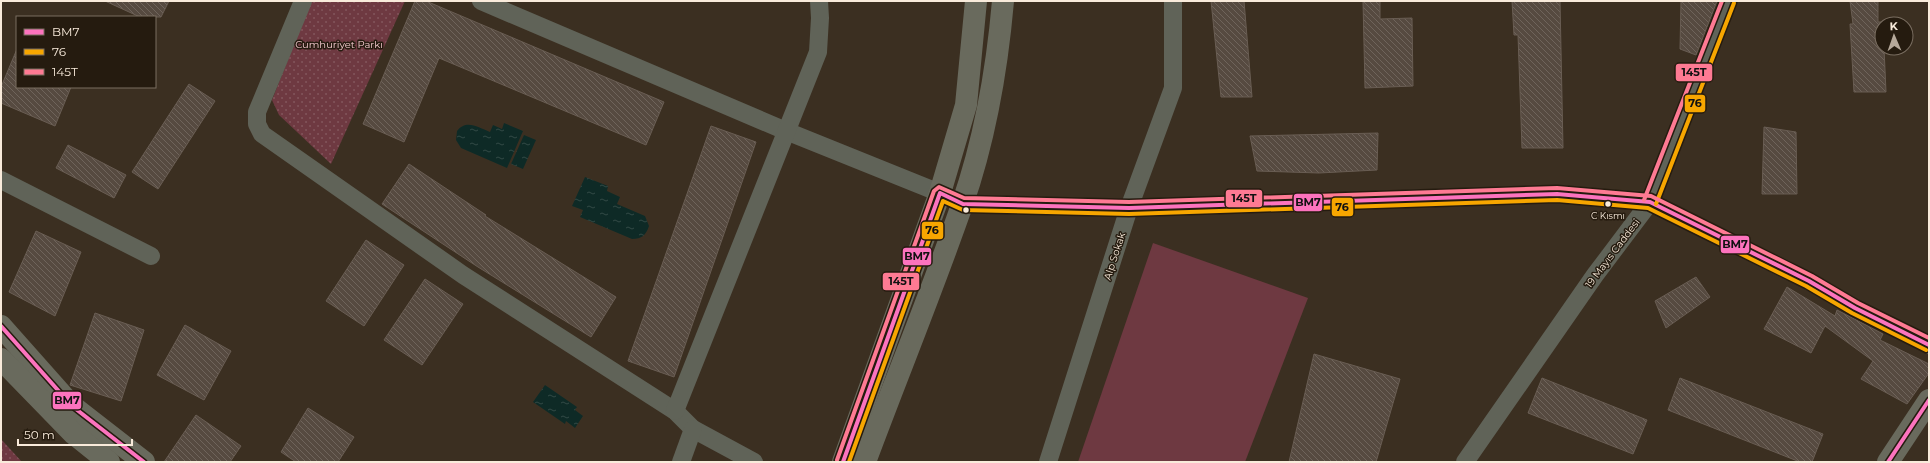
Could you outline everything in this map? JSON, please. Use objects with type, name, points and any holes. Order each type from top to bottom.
[{"type":"main road","points":[[843,462],[940,193],[966,105],[976,1]]},
{"type":"main road","points":[[865,462],[962,204],[985,121],[999,47],[1003,1]]},
{"type":"main road","points":[[940,193],[962,204]]},
{"type":"main road","points":[[1,326],[72,406],[144,462]]},
{"type":"main road","points":[[1,359],[74,434],[109,462]]},
{"type":"main road","points":[[1888,462],[1929,400]]},
{"type":"street","points":[[303,1],[257,112],[257,124],[262,134],[463,275],[675,411],[693,429],[754,462]]},
{"type":"street","points":[[481,1],[786,131],[940,193]]},
{"type":"street","points":[[675,411],[818,52],[820,18],[819,1]]},
{"type":"street","name":"Alp Sokak","points":[[1048,462],[1129,208],[1173,88],[1173,1]]},
{"type":"street","name":"19 Mayıs Caddesi","points":[[1464,462],[1594,275],[1650,202],[1728,1]]},
{"type":"street","points":[[1,180],[151,256]]},
{"type":"street","points":[[962,204],[1129,208],[1557,194],[1650,202],[1809,281],[1855,308],[1929,345]]},
{"type":"street","points":[[681,462],[693,429]]},
{"type":"green space","name":"Cumhuriyet Parkı","points":[[311,1],[405,1],[331,164],[279,115],[272,100]]},
{"type":"green space","points":[[1153,243],[1308,298],[1245,462],[1078,462]]},
{"type":"green space","points":[[1,439],[22,462],[1,462]]},
{"type":"water","points":[[504,123],[523,131],[507,168],[461,148],[456,140],[457,131],[464,125],[477,126],[490,132],[493,125],[502,129]]},
{"type":"water","points":[[524,135],[536,140],[523,169],[511,164]]},
{"type":"water","points":[[585,177],[608,186],[607,191],[620,197],[617,204],[645,216],[649,226],[645,234],[641,237],[632,239],[580,217],[583,210],[572,206]]},
{"type":"water","points":[[545,385],[577,407],[575,410],[583,416],[575,428],[566,421],[565,424],[533,402]]},
{"type":"building","points":[[105,1],[169,1],[161,17],[138,16]]},
{"type":"building","points":[[415,1],[426,1],[664,102],[646,145],[439,58],[404,142],[363,124]]},
{"type":"building","points":[[1211,1],[1244,1],[1252,97],[1221,97]]},
{"type":"building","points":[[1363,1],[1380,1],[1380,19],[1412,18],[1413,86],[1365,88]]},
{"type":"building","points":[[1512,1],[1560,1],[1563,148],[1522,148],[1518,35],[1514,35]]},
{"type":"building","points":[[1681,1],[1717,1],[1696,55],[1680,49]]},
{"type":"building","points":[[1850,1],[1878,1],[1878,16],[1874,16],[1874,56],[1884,56],[1886,92],[1854,92],[1850,24],[1853,24]]},
{"type":"building","points":[[16,51],[16,88],[71,88],[55,126],[1,103],[1,87]]},
{"type":"building","points":[[189,84],[215,101],[158,189],[132,172]]},
{"type":"building","points":[[711,126],[756,142],[674,377],[628,361]]},
{"type":"building","points":[[1764,127],[1796,132],[1797,194],[1762,194]]},
{"type":"building","points":[[1378,133],[1377,170],[1319,173],[1257,171],[1250,136]]},
{"type":"building","points":[[68,145],[126,175],[114,198],[56,168]]},
{"type":"building","points":[[409,164],[486,215],[485,216],[616,297],[591,337],[478,267],[382,204]]},
{"type":"building","points":[[36,231],[81,252],[55,316],[9,292]]},
{"type":"building","points":[[366,240],[404,265],[364,326],[326,301]]},
{"type":"building","points":[[1696,277],[1710,297],[1666,328],[1655,301]]},
{"type":"building","points":[[425,279],[463,304],[422,365],[384,340]]},
{"type":"building","points":[[1787,287],[1835,316],[1837,310],[1883,334],[1880,340],[1929,364],[1929,373],[1907,404],[1861,379],[1873,361],[1825,326],[1811,353],[1764,329]]},
{"type":"building","points":[[95,313],[144,330],[121,401],[70,385]]},
{"type":"building","points":[[185,325],[231,351],[204,400],[157,375]]},
{"type":"building","points":[[1314,354],[1400,379],[1376,462],[1289,462]]},
{"type":"building","points":[[1542,378],[1647,420],[1633,454],[1528,413]]},
{"type":"building","points":[[1680,378],[1823,434],[1812,462],[1800,462],[1668,410]]},
{"type":"building","points":[[308,408],[354,437],[338,462],[296,462],[281,452]]},
{"type":"building","points":[[196,415],[241,446],[230,462],[164,462]]},
{"type":"transit line","name":"145T","points":[[1644,200],[1722,1]]},
{"type":"transit line","name":"76","points":[[1656,204],[1734,3]]},
{"type":"transit line","name":"145T","points":[[837,460],[934,191],[939,187],[964,198],[1129,202],[1557,188],[1651,196],[1812,276],[1858,303],[1929,338]]},
{"type":"transit line","name":"BM7","points":[[843,462],[940,193],[963,204],[1129,208],[1557,194],[1650,202],[1809,281],[1855,308],[1929,345]]},
{"type":"transit line","name":"76","points":[[849,462],[943,201],[963,210],[1129,214],[1557,200],[1648,208],[1806,286],[1852,313],[1926,350]]},
{"type":"transit line","name":"BM7","points":[[1,326],[72,406],[144,462]]},
{"type":"transit line","name":"BM7","points":[[1888,462],[1929,400]]},
{"type":"place","name":"C Kısmı","points":[[1608,204]]}]
